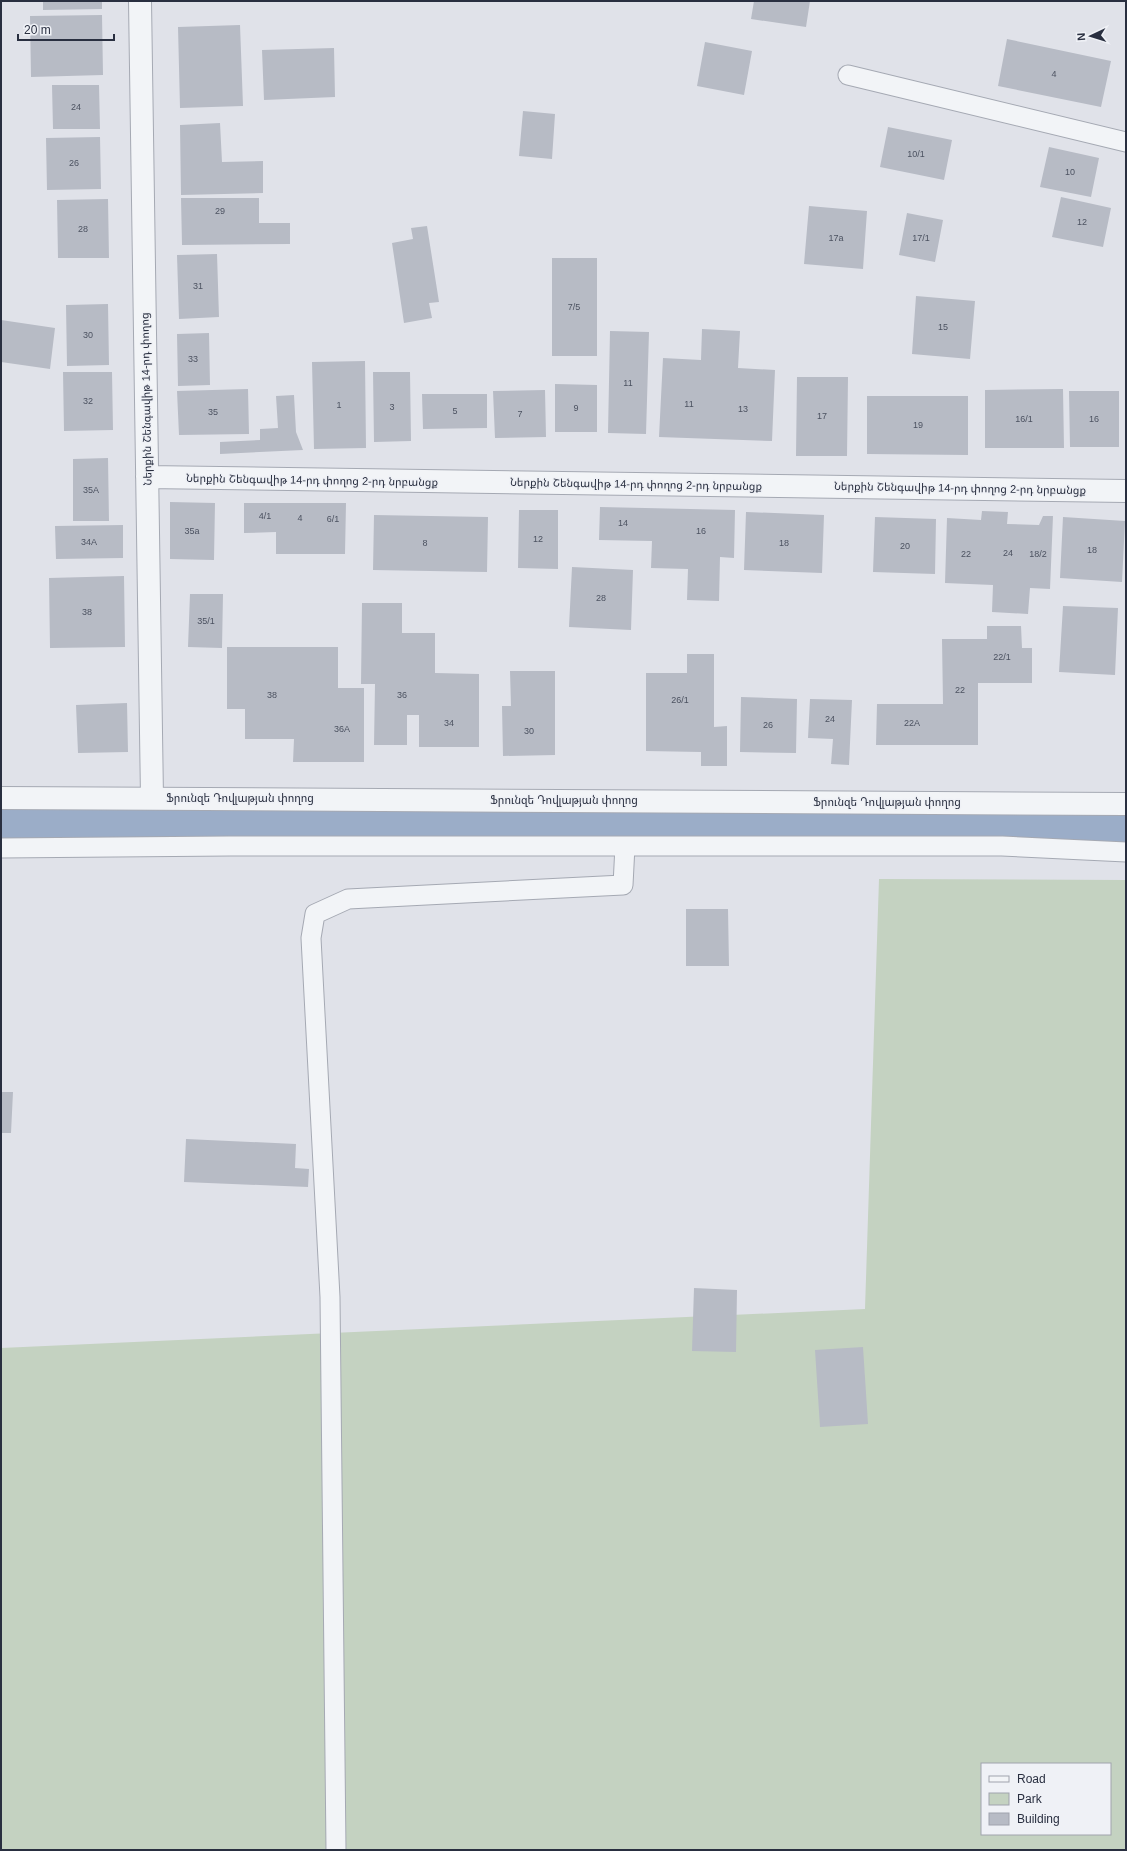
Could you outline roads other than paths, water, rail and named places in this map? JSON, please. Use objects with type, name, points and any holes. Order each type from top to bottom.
[{"type":"street","name":"Ներքին Շենգավիթ 14-րդ փողոց","points":[[140,1],[152,798]]},
{"type":"street","name":"Ներքին Շենգավիթ 14-րդ փողոց 2-րդ նրբանցք","points":[[147,477],[1126,490]]},
{"type":"street","name":"Ֆրունզե Դովլաթյան փողոց","points":[[1,798],[1126,804]]},
{"type":"lane","points":[[848,75],[1126,142]]},
{"type":"lane","points":[[336,1850],[330,1297],[311,938],[315,914],[348,899],[623,885],[625,846]]},
{"type":"lane","points":[[1,848],[1002,846],[1126,852]]},
{"type":"waterway","points":[[1,825],[1126,830]]}]
